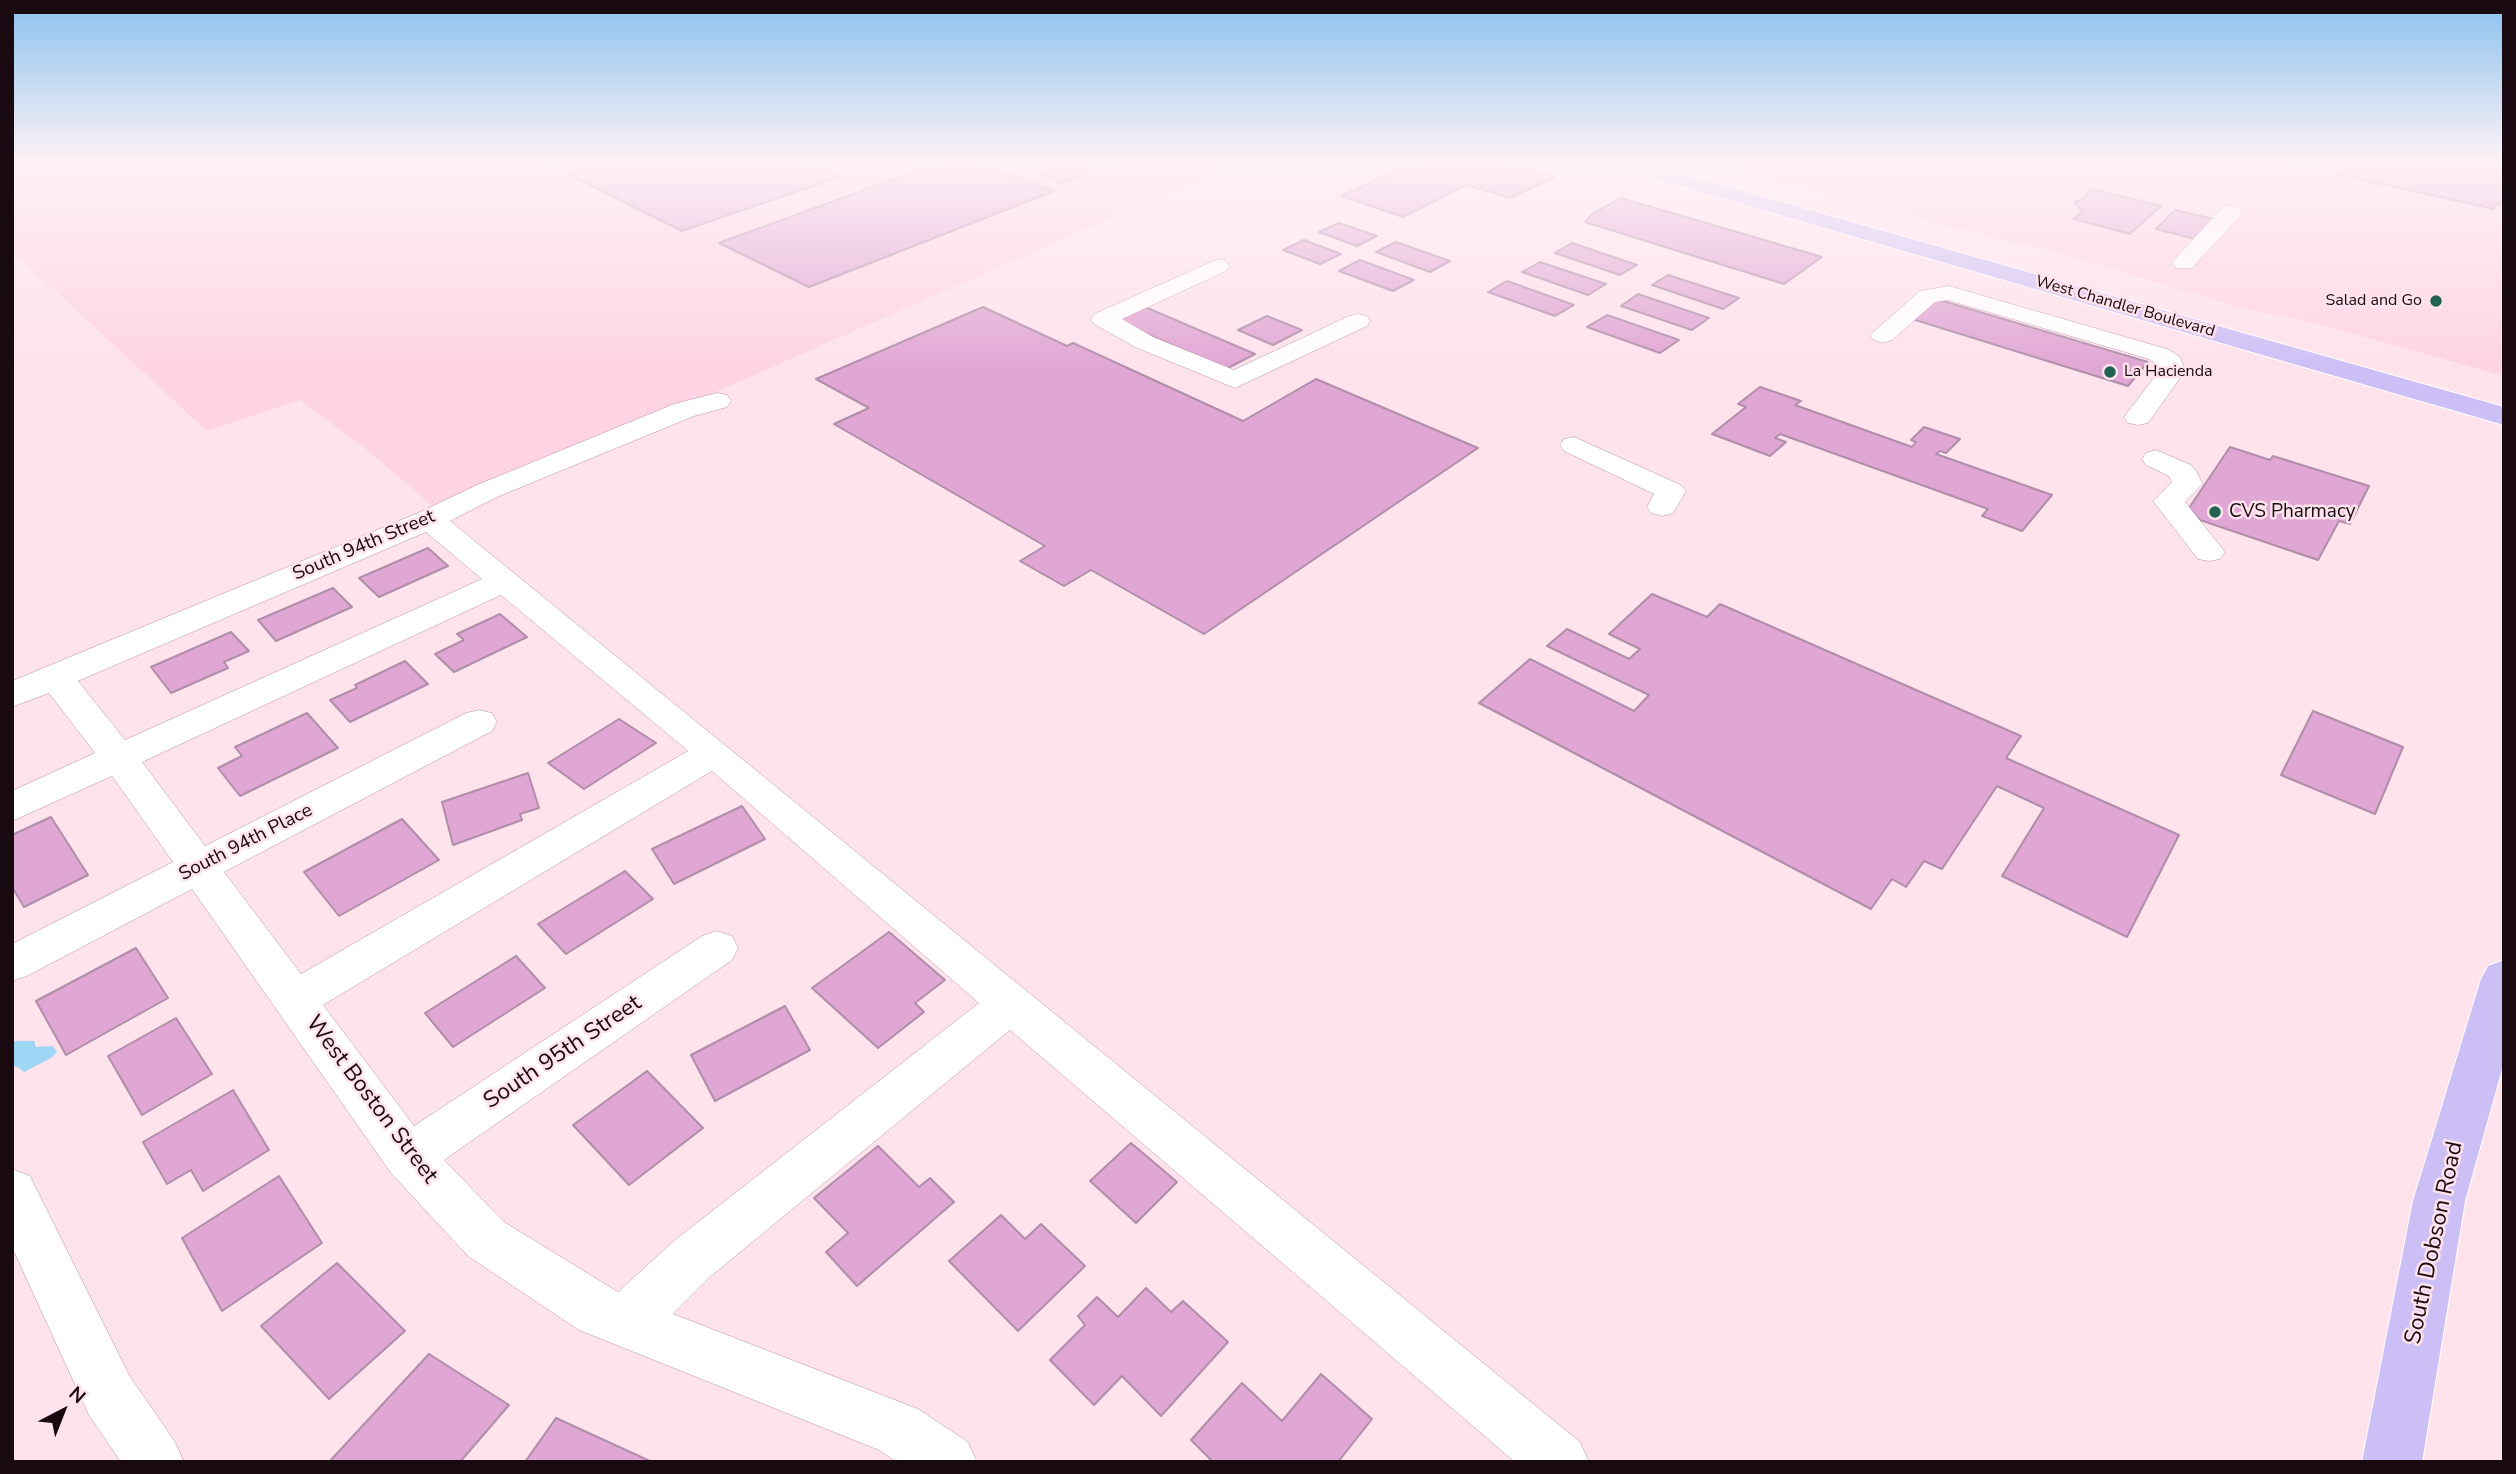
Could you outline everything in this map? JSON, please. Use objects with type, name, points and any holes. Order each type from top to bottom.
[{"type":"main road","name":"West Chandler Boulevard","points":[[1867,233],[2504,416]]},
{"type":"main road","points":[[1913,246],[1931,233]]},
{"type":"main road","name":"West Chandler Boulevard","points":[[1941,233],[2236,314]]},
{"type":"main road","points":[[2275,325],[2327,339]]},
{"type":"main road","name":"South Dobson Road","points":[[2392,1462],[2439,1201],[2496,1003]]},
{"type":"street","points":[[2183,263],[2211,233]]},
{"type":"street","points":[[1218,266],[1104,319],[1144,342],[1235,380],[1358,321]]},
{"type":"street","points":[[1883,335],[1928,296],[1949,293],[2158,354],[2170,361],[2174,370],[2138,417]]},
{"type":"street","name":"South 94th Street","points":[[12,695],[429,519],[486,491],[684,410],[717,401]]},
{"type":"street","points":[[1574,445],[1671,491],[1662,507]]},
{"type":"street","points":[[2157,459],[2181,471],[2188,484],[2168,501],[2209,552]]},
{"type":"street","points":[[429,519],[715,753],[1010,1004],[1560,1462]]},
{"type":"street","points":[[12,807],[503,581]]},
{"type":"street","name":"West Boston Street","points":[[55,677],[119,758],[408,1157],[486,1239],[598,1311],[898,1429],[948,1462]]},
{"type":"street","name":"South 94th Place","points":[[12,964],[479,722]]},
{"type":"street","points":[[296,999],[715,753]]},
{"type":"street","name":"South 95th Street","points":[[408,1157],[718,948]]},
{"type":"street","points":[[626,1322],[693,1258],[1010,1004]]},
{"type":"street","points":[[12,1192],[109,1395],[155,1462]]},
{"type":"shaded area","points":[[12,233],[1077,233],[441,513],[365,448],[300,400],[207,431],[12,251]]},
{"type":"shaded area","points":[[1976,233],[2504,233],[2504,376],[2322,325],[2239,307],[2066,255]]},
{"type":"water","points":[[12,1041],[34,1041],[36,1047],[53,1046],[57,1052],[24,1072],[12,1066]]},
{"type":"building","points":[[747,233],[947,233],[809,287],[719,243]]},
{"type":"building","points":[[1321,233],[1368,233],[1377,236],[1357,246]]},
{"type":"building","points":[[1620,233],[1740,233],[1822,257],[1784,284]]},
{"type":"building","points":[[2171,233],[2205,233],[2199,240]]},
{"type":"building","points":[[1304,240],[1341,254],[1320,264],[1283,250]]},
{"type":"building","points":[[1396,242],[1450,261],[1430,272],[1376,252]]},
{"type":"building","points":[[1572,243],[1637,265],[1620,275],[1555,253]]},
{"type":"building","points":[[1360,260],[1414,280],[1393,291],[1339,271]]},
{"type":"building","points":[[1540,262],[1606,284],[1588,295],[1522,272]]},
{"type":"building","points":[[1668,275],[1739,298],[1723,309],[1652,285]]},
{"type":"building","points":[[1507,281],[1574,305],[1555,316],[1488,292]]},
{"type":"building","points":[[1638,294],[1709,318],[1692,330],[1621,306]]},
{"type":"building","points":[[1936,299],[2148,362],[2128,386],[1912,319]]},
{"type":"building","points":[[983,307],[1067,346],[1073,343],[1243,421],[1316,379],[1478,448],[1204,634],[1091,570],[1064,586],[1020,561],[1045,546],[834,424],[869,408],[816,379]]},
{"type":"building","points":[[1145,307],[1255,354],[1226,369],[1116,320]]},
{"type":"building","points":[[1607,315],[1679,340],[1660,353],[1587,327]]},
{"type":"building","points":[[1267,316],[1302,330],[1273,345],[1238,330]]},
{"type":"building","points":[[1760,387],[1801,401],[1795,405],[1912,447],[1916,442],[1911,440],[1924,427],[1960,439],[1946,453],[1940,451],[1936,454],[2052,495],[2022,531],[1982,516],[1988,509],[1780,434],[1775,438],[1786,442],[1770,456],[1712,434],[1746,407],[1738,404]]},
{"type":"building","name":"CVS Pharmacy","points":[[2230,447],[2270,460],[2273,456],[2369,486],[2350,524],[2339,521],[2318,560],[2200,520],[2189,508]]},
{"type":"building","points":[[428,548],[448,566],[379,597],[359,578]]},
{"type":"building","points":[[333,588],[352,607],[276,641],[258,620]]},
{"type":"building","points":[[1652,594],[1707,617],[1720,604],[2021,736],[2006,758],[2179,835],[2127,937],[2002,876],[2044,808],[1997,786],[1942,869],[1924,861],[1906,887],[1892,879],[1871,909],[1479,703],[1530,659],[1634,711],[1649,695],[1547,646],[1567,629],[1629,659],[1640,649],[1609,634]]},
{"type":"building","points":[[500,614],[527,637],[454,672],[435,654],[464,640],[457,634]]},
{"type":"building","points":[[231,632],[249,651],[224,662],[228,668],[171,693],[151,667]]},
{"type":"building","points":[[405,661],[428,684],[350,722],[330,700],[357,688],[355,685]]},
{"type":"building","points":[[2313,711],[2403,747],[2375,814],[2281,775]]},
{"type":"building","points":[[307,713],[338,748],[240,796],[218,768],[242,756],[235,747]]},
{"type":"building","points":[[619,719],[656,743],[584,789],[548,763]]},
{"type":"building","points":[[528,773],[539,808],[520,814],[522,820],[453,845],[442,802]]},
{"type":"building","points":[[742,806],[765,839],[674,884],[652,849]]},
{"type":"building","points":[[51,817],[88,875],[24,907],[12,887],[12,835]]},
{"type":"building","points":[[402,819],[439,860],[339,916],[304,872]]},
{"type":"building","points":[[625,871],[653,899],[566,954],[538,924]]},
{"type":"building","points":[[889,932],[945,980],[915,1003],[924,1012],[878,1048],[812,988]]},
{"type":"building","points":[[136,948],[168,998],[66,1055],[36,1001]]},
{"type":"building","points":[[516,956],[545,988],[453,1047],[425,1013]]},
{"type":"building","points":[[785,1006],[810,1050],[715,1101],[691,1055]]},
{"type":"building","points":[[176,1018],[212,1074],[142,1115],[108,1056]]},
{"type":"building","points":[[647,1071],[703,1128],[629,1185],[573,1125]]},
{"type":"building","points":[[233,1090],[269,1150],[203,1191],[191,1170],[167,1184],[143,1142]]},
{"type":"building","points":[[1131,1143],[1177,1182],[1136,1223],[1090,1181]]},
{"type":"building","points":[[878,1146],[919,1187],[930,1178],[954,1202],[857,1286],[826,1252],[848,1233],[814,1198]]},
{"type":"building","points":[[279,1176],[322,1243],[222,1311],[182,1238]]},
{"type":"building","points":[[1001,1215],[1025,1239],[1041,1224],[1085,1266],[1018,1331],[949,1261]]},
{"type":"building","points":[[337,1263],[405,1331],[329,1399],[261,1326]]},
{"type":"building","points":[[1146,1288],[1171,1312],[1183,1301],[1228,1342],[1161,1416],[1122,1376],[1094,1405],[1050,1360],[1085,1325],[1078,1316],[1097,1297],[1118,1317]]},
{"type":"building","points":[[429,1354],[509,1405],[460,1462],[329,1462]]},
{"type":"building","points":[[1321,1374],[1372,1419],[1338,1462],[1213,1462],[1191,1440],[1242,1383],[1282,1421]]},
{"type":"building","points":[[556,1418],[652,1462],[525,1462]]},
{"type":"place","name":"Salad and Go","points":[[2436,301]]},
{"type":"place","name":"La Hacienda","points":[[2110,372]]},
{"type":"place","name":"CVS Pharmacy","points":[[2215,512]]}]
